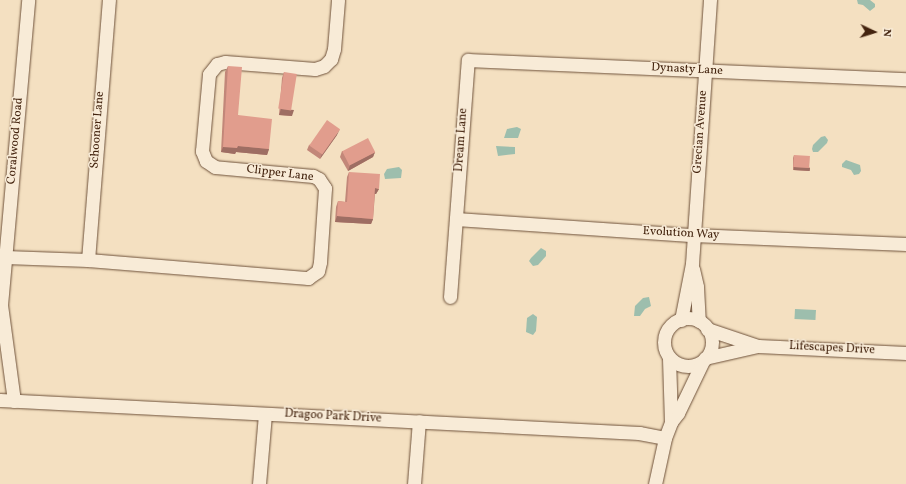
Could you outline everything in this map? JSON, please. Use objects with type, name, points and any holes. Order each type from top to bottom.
[{"type":"street","name":"Coralwood Road","points":[[14,401],[1,305],[5,257],[3,239],[28,0]]},
{"type":"street","name":"Schooner Lane","points":[[88,260],[109,0]]},
{"type":"street","name":"Clipper Lane","points":[[5,257],[88,260],[308,278],[318,271],[320,262],[325,188],[319,179],[313,176],[215,167],[206,161],[202,151],[210,74],[217,64],[226,62],[315,69],[324,66],[331,59],[334,49],[338,0]]},
{"type":"street","name":"Grecian Avenue","points":[[681,320],[692,264],[710,0]]},
{"type":"street","name":"Dynasty Lane","points":[[468,60],[906,79]]},
{"type":"street","name":"Dream Lane","points":[[450,297],[468,60]]},
{"type":"street","name":"Evolution Way","points":[[456,220],[693,235],[906,244]]},
{"type":"street","name":"Grecian Avenue","points":[[692,264],[703,325]]},
{"type":"street","points":[[655,484],[665,438],[671,422],[678,413],[712,345],[711,335],[703,325],[690,319],[681,320],[673,324],[665,336],[665,350],[669,358],[671,422]]},
{"type":"street","name":"Lifescapes Drive","points":[[703,325],[758,346]]},
{"type":"street","name":"Lifescapes Drive","points":[[704,360],[758,346],[906,353]]},
{"type":"street","points":[[669,358],[677,364],[686,366],[695,366],[704,360]]},
{"type":"street","name":"Dragoo Park Drive","points":[[0,400],[638,433],[665,438]]},
{"type":"street","points":[[259,484],[265,414]]},
{"type":"street","points":[[414,484],[419,421]]},
{"type":"shaded area","points":[[857,0],[870,0],[875,4],[875,7],[870,11],[863,5],[858,4]]},
{"type":"shaded area","points":[[517,127],[521,129],[518,138],[504,138],[507,129]]},
{"type":"shaded area","points":[[825,136],[828,140],[827,143],[818,152],[813,152],[813,145],[821,137]]},
{"type":"shaded area","points":[[496,146],[515,147],[515,154],[498,156]]},
{"type":"shaded area","points":[[846,160],[860,165],[861,171],[859,174],[854,175],[851,170],[842,167],[842,164]]},
{"type":"shaded area","points":[[399,167],[402,170],[401,178],[385,179],[384,174],[387,169]]},
{"type":"shaded area","points":[[541,248],[546,251],[546,256],[538,265],[533,266],[529,261]]},
{"type":"shaded area","points":[[649,297],[651,306],[645,309],[640,316],[634,316],[635,306],[643,298]]},
{"type":"shaded area","points":[[795,309],[816,310],[815,320],[794,319]]},
{"type":"shaded area","points":[[533,314],[537,317],[536,331],[533,335],[526,332],[527,318]]},
{"type":"building","points":[[228,66],[242,67],[238,115],[272,119],[269,149],[238,146],[237,148],[223,147]]},
{"type":"building","points":[[284,72],[297,74],[291,111],[278,109]]},
{"type":"building","points":[[327,120],[340,129],[322,155],[309,145]]},
{"type":"building","points":[[368,138],[375,152],[349,165],[342,151]]},
{"type":"building","points":[[794,155],[810,156],[809,168],[793,167]]},
{"type":"building","points":[[349,172],[380,174],[379,189],[375,188],[373,219],[337,216],[338,201],[347,202]]}]
